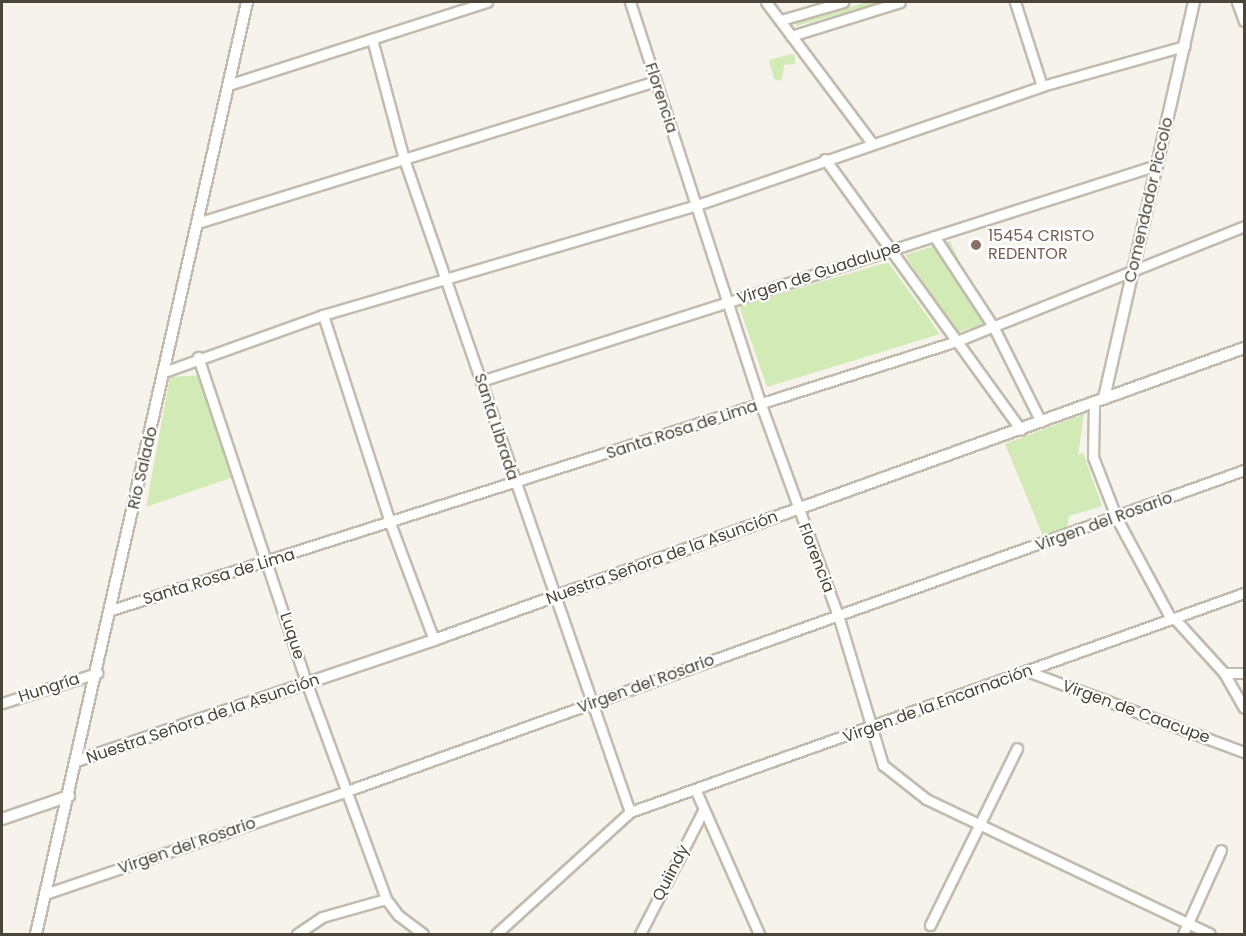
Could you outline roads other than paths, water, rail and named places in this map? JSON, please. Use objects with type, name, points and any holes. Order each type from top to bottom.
[{"type":"street","name":"Río Salado","points":[[36,934],[77,762],[247,2]]},
{"type":"street","points":[[228,84],[487,2]]},
{"type":"street","name":"Florencia","points":[[630,2],[761,405],[797,510],[838,615],[880,759],[895,777],[926,799],[1210,934]]},
{"type":"street","points":[[766,2],[871,142]]},
{"type":"street","points":[[781,20],[843,2]]},
{"type":"street","points":[[791,36],[900,2]]},
{"type":"street","points":[[1015,2],[1042,86]]},
{"type":"street","name":"Comendador Piccolo","points":[[1099,400],[1134,268],[1194,2]]},
{"type":"street","points":[[1237,2],[1245,21]]},
{"type":"street","name":"Santa Librada","points":[[372,39],[404,159],[514,484],[630,812]]},
{"type":"street","points":[[164,372],[198,357],[322,315],[697,205],[871,142],[1042,86],[1184,46]]},
{"type":"street","points":[[197,223],[655,81]]},
{"type":"street","points":[[825,159],[1021,430]]},
{"type":"street","name":"Virgen de Guadalupe","points":[[481,381],[1156,165]]},
{"type":"street","name":"Santa Rosa de Lima","points":[[111,610],[268,563],[957,341],[1134,268],[1245,226]]},
{"type":"street","points":[[934,236],[993,326],[1041,422]]},
{"type":"street","points":[[322,315],[390,523],[434,640]]},
{"type":"street","name":"Nuestra Señora de la Asunción","points":[[77,762],[434,640],[1245,348]]},
{"type":"street","name":"Luque","points":[[198,357],[307,684],[386,899],[398,915],[423,934]]},
{"type":"street","points":[[1099,400],[1093,457],[1117,519],[1172,618],[1224,673],[1245,708]]},
{"type":"street","name":"Virgen del Rosario","points":[[45,894],[347,791],[838,615],[1117,519],[1245,470]]},
{"type":"street","name":"Virgen de la Encarnación","points":[[630,812],[696,791],[1245,593]]},
{"type":"street","name":"Virgen de Caacupe","points":[[1027,671],[1245,752]]},
{"type":"street","name":"Hungría","points":[[2,703],[97,673]]},
{"type":"street","points":[[1224,673],[1245,673]]},
{"type":"street","points":[[930,925],[1017,748]]},
{"type":"street","points":[[696,791],[759,934]]},
{"type":"street","points":[[2,819],[69,796]]},
{"type":"street","name":"Quiindy","points":[[640,934],[703,811]]},
{"type":"street","points":[[496,934],[630,812]]},
{"type":"street","points":[[1183,934],[1221,850]]},
{"type":"street","points":[[297,934],[322,917],[386,899]]},
{"type":"place","name":"15454 CRISTO REDENTOR","points":[[976,245]]}]
